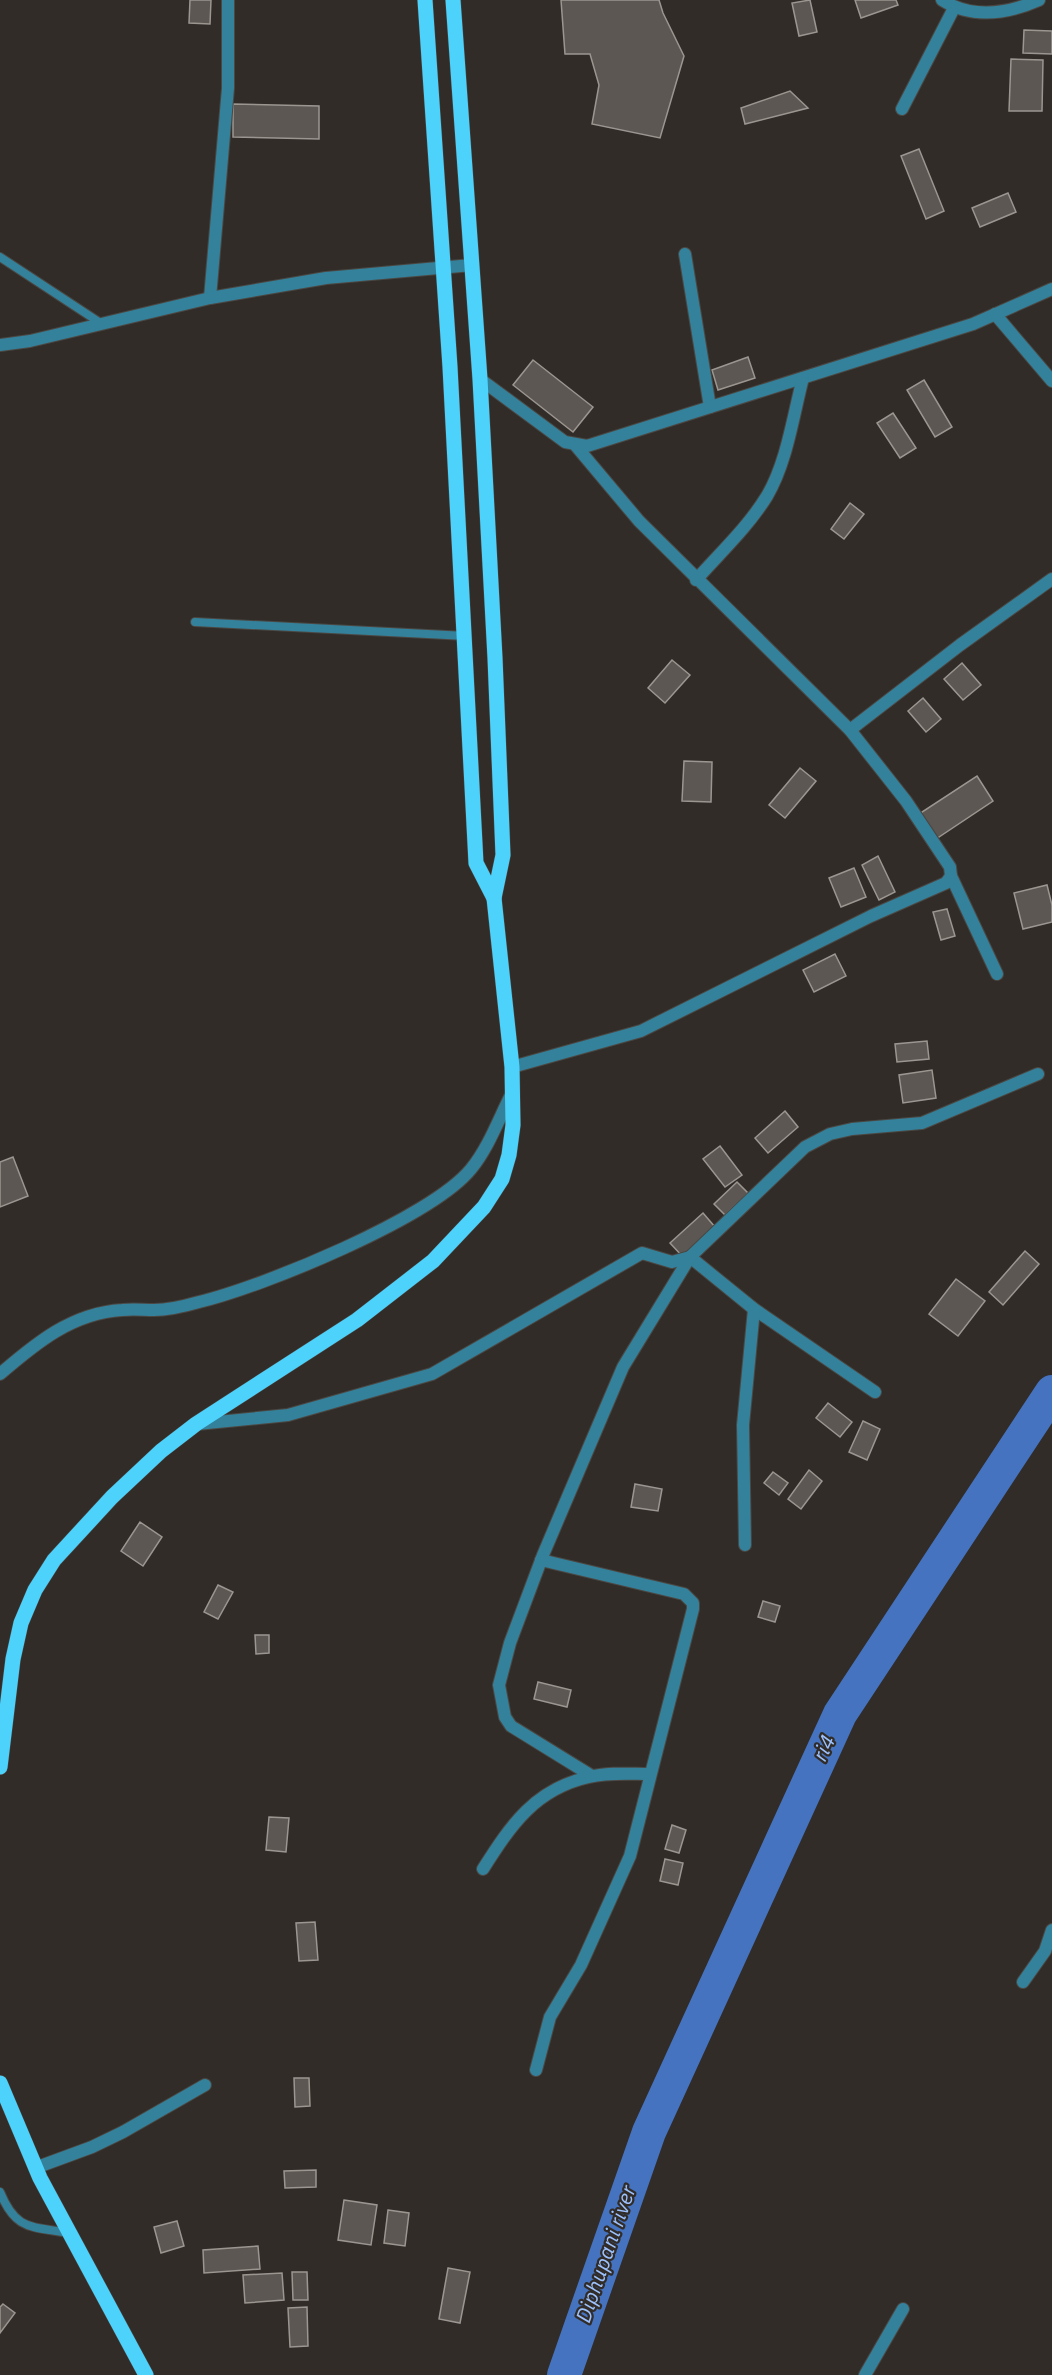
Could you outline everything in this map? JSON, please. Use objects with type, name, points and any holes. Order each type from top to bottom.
[{"type":"main road","points":[[425,0],[466,636],[476,863],[494,898]]},
{"type":"main road","points":[[0,1767],[13,1659],[21,1623],[35,1590],[54,1560],[84,1526],[161,1451],[196,1424],[357,1320],[433,1261],[461,1234],[484,1207],[501,1179],[510,1145],[512,1067],[494,898],[503,855],[480,379],[453,0]]},
{"type":"main road","points":[[0,2083],[35,2168],[146,2375]]},
{"type":"street","points":[[210,298],[228,88],[228,0]]},
{"type":"street","points":[[942,0],[954,8],[990,14],[1039,0]]},
{"type":"street","points":[[902,109],[954,8]]},
{"type":"street","points":[[685,254],[710,407]]},
{"type":"street","points":[[0,345],[30,341],[210,298],[326,278],[472,265]]},
{"type":"street","points":[[480,379],[565,442],[576,446],[587,446],[973,324],[1052,289]]},
{"type":"street","points":[[995,314],[1052,381]]},
{"type":"street","points":[[696,580],[752,517],[768,495],[783,455],[803,378]]},
{"type":"street","points":[[576,446],[639,521],[696,580],[850,730],[906,801],[950,867],[951,876],[997,974]]},
{"type":"street","points":[[850,730],[1052,579]]},
{"type":"street","points":[[512,1067],[641,1031],[870,916],[946,883],[951,876]]},
{"type":"street","points":[[592,1776],[519,1734],[505,1717],[500,1700],[499,1685],[502,1667],[541,1560],[623,1367],[690,1257],[806,1147],[822,1138],[852,1129],[922,1123],[1038,1074]]},
{"type":"street","points":[[0,1374],[44,1337],[78,1319],[121,1310],[157,1310],[200,1302],[280,1274],[396,1223],[459,1182],[472,1168],[512,1092]]},
{"type":"street","points":[[196,1424],[288,1415],[432,1374],[642,1253],[672,1263],[690,1257]]},
{"type":"street","points":[[690,1257],[753,1309],[875,1392]]},
{"type":"street","points":[[745,1545],[743,1416],[753,1309]]},
{"type":"street","points":[[536,2070],[550,2018],[581,1965],[630,1856],[681,1662],[693,1603],[684,1594],[541,1560]]},
{"type":"street","points":[[483,1869],[510,1826],[524,1811],[573,1782],[592,1776],[650,1774]]},
{"type":"street","points":[[1023,1982],[1045,1951],[1052,1930]]},
{"type":"street","points":[[35,2168],[113,2137],[205,2085]]},
{"type":"street","points":[[865,2375],[903,2309]]},
{"type":"lane","points":[[0,257],[102,324]]},
{"type":"lane","points":[[195,622],[466,636]]},
{"type":"lane","points":[[0,2192],[8,2212],[23,2224],[68,2233]]},
{"type":"building","points":[[190,0],[211,0],[210,24],[189,23]]},
{"type":"building","points":[[561,0],[659,0],[684,56],[660,138],[592,124],[599,85],[590,54],[565,54]]},
{"type":"building","points":[[810,0],[817,32],[799,36],[792,3]]},
{"type":"building","points":[[855,0],[896,0],[898,5],[861,18]]},
{"type":"building","points":[[1024,30],[1052,31],[1052,54],[1023,53]]},
{"type":"building","points":[[1011,59],[1043,60],[1042,111],[1009,111]]},
{"type":"building","points":[[790,91],[808,108],[745,124],[741,108]]},
{"type":"building","points":[[233,104],[319,106],[319,139],[233,137]]},
{"type":"building","points":[[919,149],[944,211],[926,219],[901,156]]},
{"type":"building","points":[[1008,193],[1016,212],[980,227],[972,208]]},
{"type":"building","points":[[748,357],[755,378],[718,390],[712,370]]},
{"type":"building","points":[[533,360],[593,407],[573,432],[513,385]]},
{"type":"building","points":[[924,380],[952,427],[935,437],[907,390]]},
{"type":"building","points":[[893,413],[916,448],[900,458],[877,423]]},
{"type":"building","points":[[850,503],[864,514],[844,539],[831,529]]},
{"type":"building","points":[[672,660],[690,675],[665,703],[648,688]]},
{"type":"building","points":[[962,663],[981,685],[963,700],[944,679]]},
{"type":"building","points":[[923,698],[941,719],[926,732],[908,711]]},
{"type":"building","points":[[684,761],[712,762],[711,802],[682,801]]},
{"type":"building","points":[[800,768],[816,781],[785,818],[769,805]]},
{"type":"building","points":[[977,776],[993,801],[936,839],[919,814]]},
{"type":"building","points":[[878,856],[895,892],[879,900],[862,865]]},
{"type":"building","points":[[854,868],[866,897],[841,907],[829,878]]},
{"type":"building","points":[[1047,885],[1052,905],[1052,922],[1023,929],[1014,893]]},
{"type":"building","points":[[947,909],[955,936],[941,940],[933,912]]},
{"type":"building","points":[[835,954],[846,976],[814,992],[803,970]]},
{"type":"building","points":[[927,1041],[929,1059],[897,1062],[895,1044]]},
{"type":"building","points":[[932,1070],[936,1098],[903,1103],[899,1075]]},
{"type":"building","points":[[785,1111],[798,1127],[768,1153],[755,1138]]},
{"type":"building","points":[[720,1146],[742,1175],[725,1187],[703,1159]]},
{"type":"building","points":[[13,1157],[28,1196],[0,1207],[0,1162]]},
{"type":"building","points":[[737,1182],[748,1193],[725,1215],[714,1204]]},
{"type":"building","points":[[703,1213],[715,1227],[683,1257],[670,1243]]},
{"type":"building","points":[[1025,1251],[1039,1264],[1003,1305],[989,1292]]},
{"type":"building","points":[[956,1279],[985,1301],[958,1336],[929,1314]]},
{"type":"building","points":[[828,1403],[852,1422],[840,1437],[816,1418]]},
{"type":"building","points":[[863,1421],[880,1429],[867,1460],[849,1452]]},
{"type":"building","points":[[809,1470],[822,1481],[801,1509],[788,1499]]},
{"type":"building","points":[[773,1472],[788,1483],[779,1495],[764,1483]]},
{"type":"building","points":[[635,1484],[662,1489],[658,1511],[631,1507]]},
{"type":"building","points":[[140,1522],[162,1537],[143,1566],[121,1551]]},
{"type":"building","points":[[218,1585],[233,1592],[218,1619],[204,1612]]},
{"type":"building","points":[[763,1601],[780,1606],[775,1622],[758,1617]]},
{"type":"building","points":[[255,1635],[269,1635],[269,1653],[256,1654]]},
{"type":"building","points":[[538,1682],[571,1690],[567,1707],[534,1699]]},
{"type":"building","points":[[269,1817],[289,1818],[286,1852],[266,1850]]},
{"type":"building","points":[[672,1825],[686,1830],[679,1853],[665,1849]]},
{"type":"building","points":[[665,1859],[683,1863],[678,1885],[660,1881]]},
{"type":"building","points":[[315,1922],[318,1960],[299,1961],[296,1923]]},
{"type":"building","points":[[294,2078],[309,2078],[310,2106],[295,2107]]},
{"type":"building","points":[[316,2170],[316,2187],[285,2188],[284,2171]]},
{"type":"building","points":[[344,2200],[377,2205],[371,2245],[338,2240]]},
{"type":"building","points":[[388,2210],[409,2213],[405,2246],[384,2243]]},
{"type":"building","points":[[177,2221],[184,2246],[161,2253],[154,2227]]},
{"type":"building","points":[[258,2246],[260,2269],[204,2273],[203,2250]]},
{"type":"building","points":[[448,2268],[470,2272],[460,2323],[439,2319]]},
{"type":"building","points":[[292,2272],[307,2272],[308,2300],[293,2300]]},
{"type":"building","points":[[282,2273],[284,2300],[245,2303],[243,2275]]},
{"type":"building","points":[[3,2304],[15,2313],[0,2333],[0,2307]]},
{"type":"building","points":[[307,2307],[308,2346],[290,2347],[288,2308]]},
{"type":"waterway","name":"ri4","points":[[564,2375],[649,2132],[840,1714],[1052,1392]]},
{"type":"water label","name":"Diphupani river","points":[[606,2254]]}]
